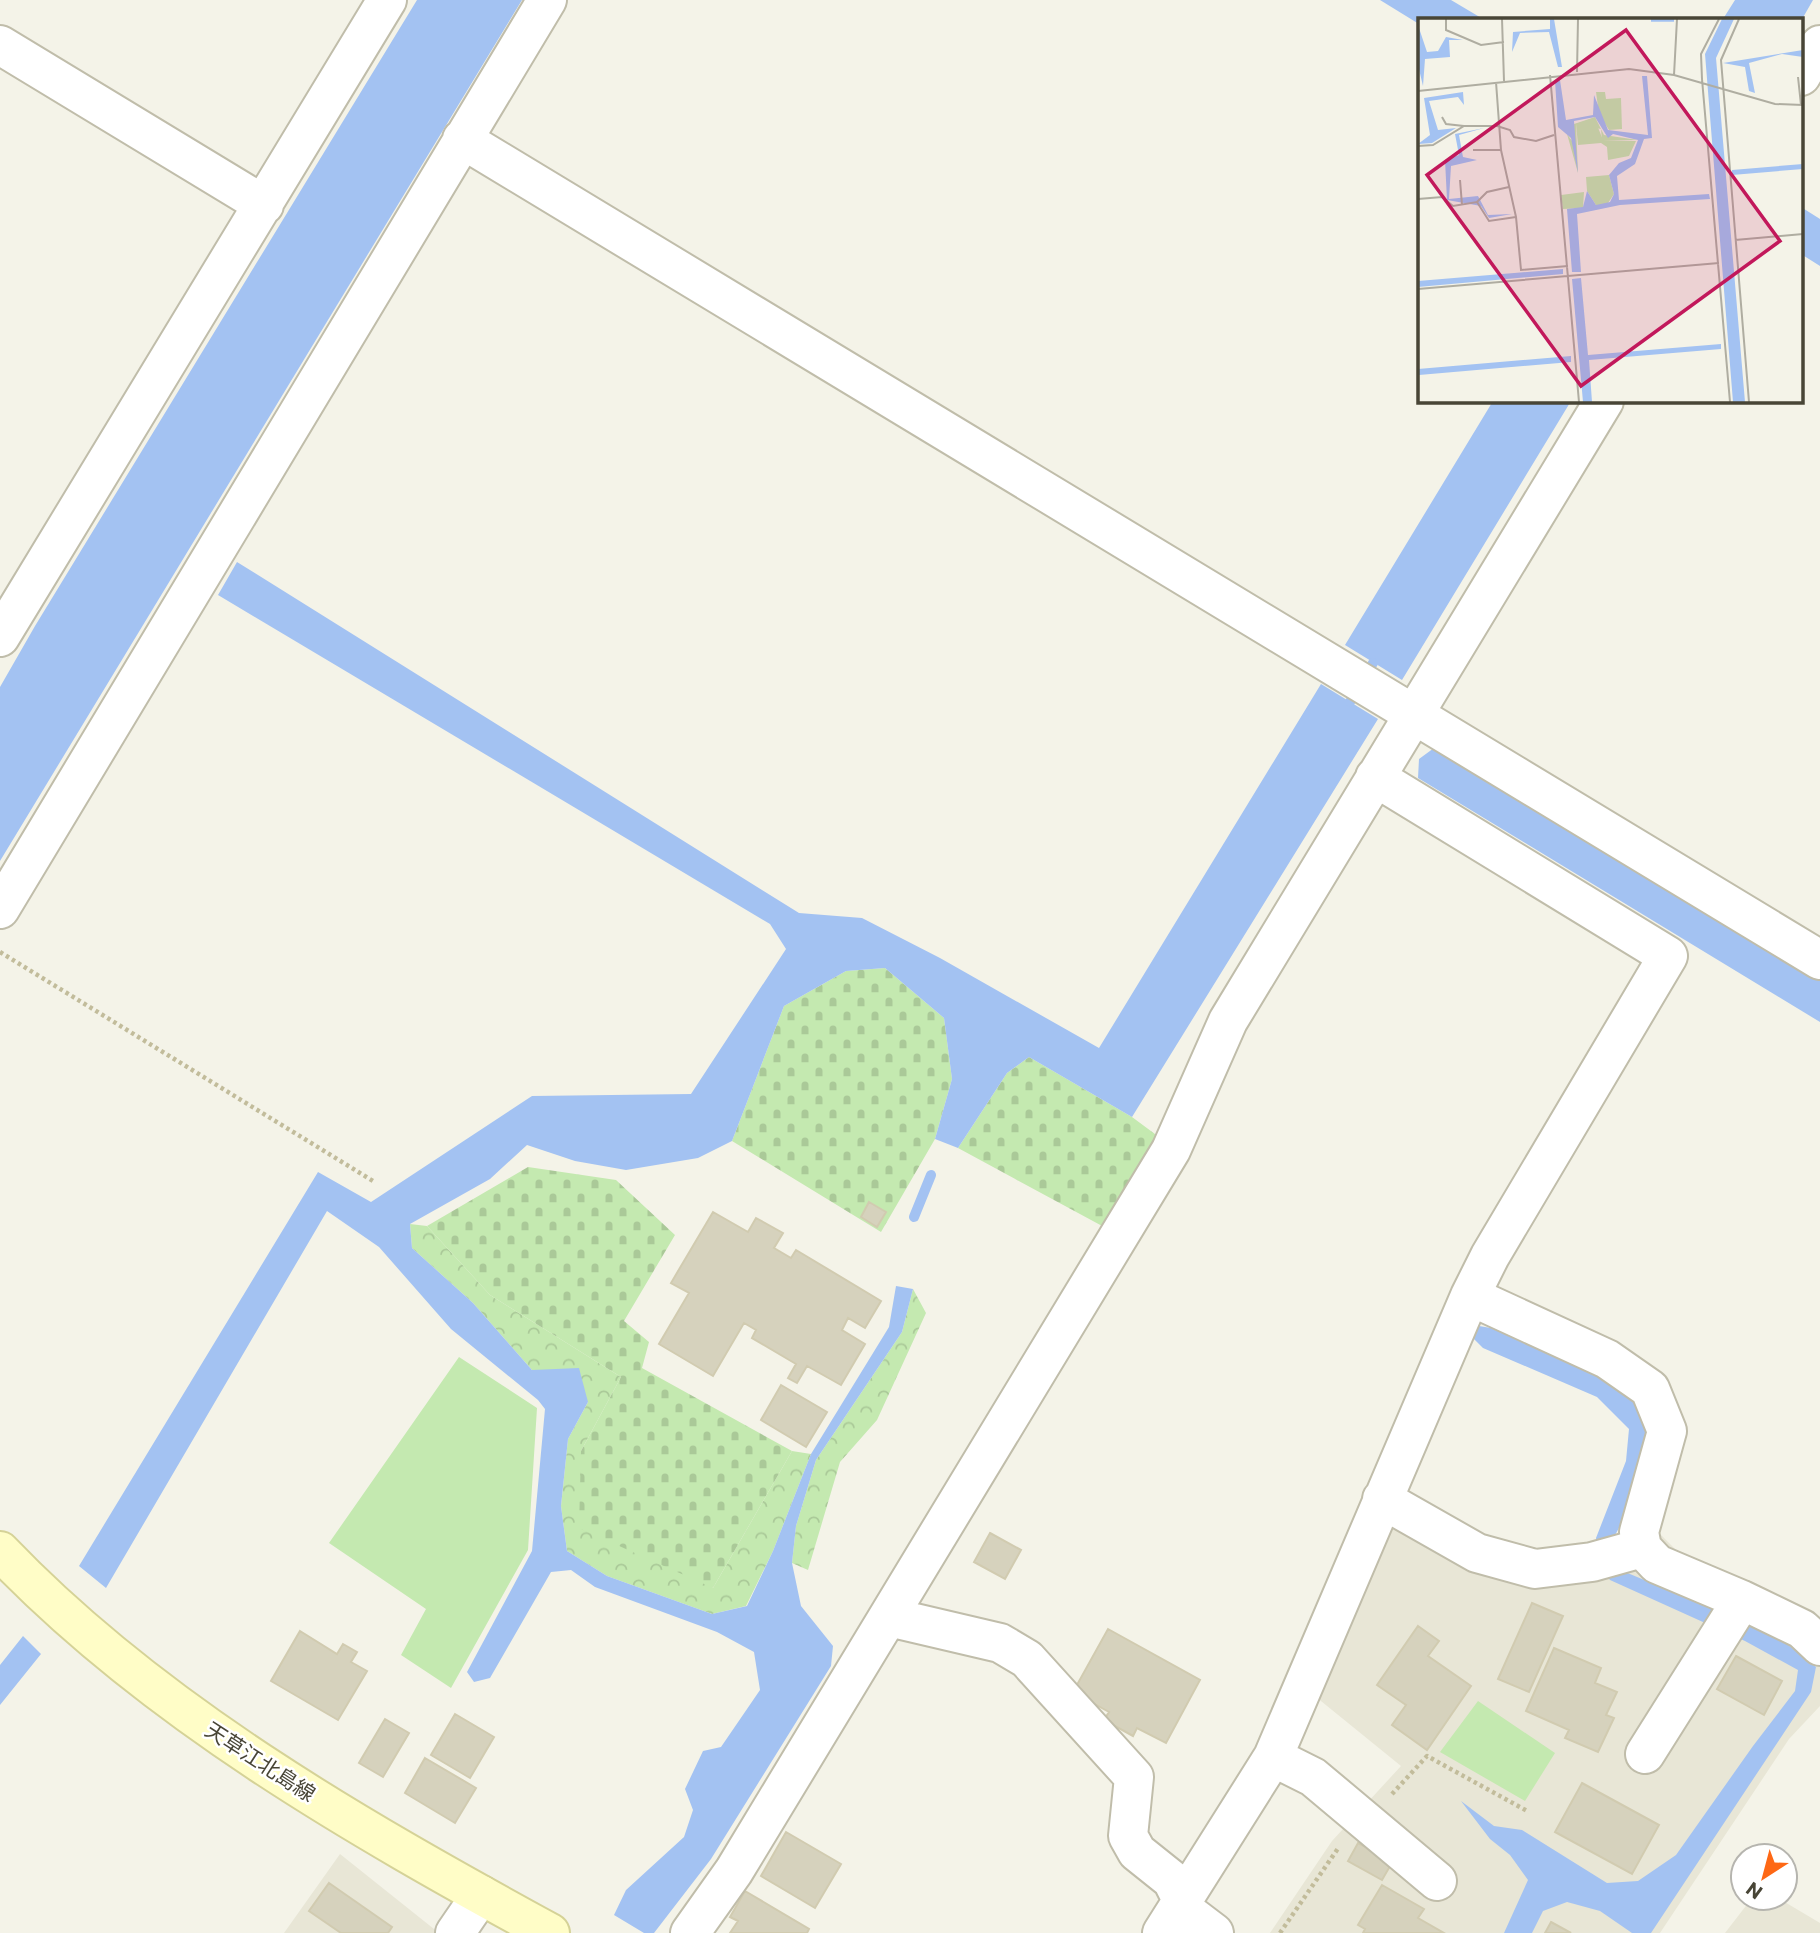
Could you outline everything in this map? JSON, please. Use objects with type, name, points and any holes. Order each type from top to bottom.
[{"type":"street","points":[[5,630],[387,0]]},
{"type":"street","points":[[0,909],[547,0]]},
{"type":"street","points":[[0,45],[264,205]]},
{"type":"street","points":[[1802,74],[1820,45]]},
{"type":"street","points":[[463,139],[1820,960]]},
{"type":"street","points":[[690,1933],[734,1871],[1171,1150],[1228,1021],[1603,402]]},
{"type":"street","points":[[1162,1933],[1273,1757],[1382,1499],[1490,1256],[1668,956],[1375,777]]},
{"type":"street","points":[[1471,1296],[1607,1359],[1650,1389],[1667,1431],[1639,1532],[1617,1555]]},
{"type":"street","points":[[1382,1499],[1477,1553],[1535,1569],[1617,1555],[1657,1564],[1802,1629],[1820,1646]]},
{"type":"street","name":"天草江北島線","points":[[0,1550],[39,1591],[153,1686],[248,1755],[361,1825],[550,1933]]},
{"type":"street","points":[[1645,1754],[1742,1600]]},
{"type":"street","points":[[889,1617],[1000,1643],[1027,1659],[1134,1777],[1128,1836],[1137,1852],[1172,1880],[1189,1914],[1214,1933]]},
{"type":"street","points":[[1273,1757],[1313,1777],[1437,1881]]},
{"type":"street","points":[[455,1933],[481,1895]]},
{"type":"path","points":[[0,953],[373,1181]]},
{"type":"shaded area","points":[[1403,1497],[1511,1552],[1583,1550],[1659,1533],[1683,1557],[1791,1601],[1820,1623],[1820,1706],[1789,1739],[1660,1933],[1270,1933],[1332,1841],[1401,1766],[1316,1697]]},
{"type":"shaded area","points":[[340,1854],[439,1933],[284,1933]]},
{"type":"shaded area","points":[[1799,1910],[1820,1923],[1820,1933],[1725,1933],[1741,1912]]},
{"type":"green space","points":[[885,968],[944,1018],[952,1079],[935,1139],[881,1232],[732,1141],[784,1006],[846,971]]},
{"type":"green space","points":[[1029,1057],[1132,1117],[1159,1137],[1104,1227],[958,1148],[1007,1073]]},
{"type":"green space","points":[[528,1167],[616,1180],[675,1235],[624,1321],[649,1342],[642,1368],[792,1451],[713,1588],[579,1528],[581,1451],[621,1377],[490,1295],[427,1226]]},
{"type":"green space","points":[[410,1224],[427,1226],[490,1295],[621,1377],[581,1451],[713,1588],[792,1451],[811,1454],[773,1551],[746,1606],[712,1614],[607,1576],[567,1551],[561,1506],[568,1439],[588,1402],[532,1370],[473,1303],[412,1248]]},
{"type":"green space","points":[[913,1289],[926,1313],[877,1420],[840,1462],[808,1570],[792,1563],[796,1526],[816,1460],[902,1332]]},
{"type":"green space","points":[[459,1357],[537,1408],[528,1550],[451,1688],[401,1655],[426,1609],[329,1543]]},
{"type":"green space","points":[[1478,1701],[1555,1753],[1525,1801],[1440,1752]]},
{"type":"water","points":[[417,0],[522,0],[0,861],[0,687]]},
{"type":"water","points":[[1380,0],[1451,0],[1481,18],[1418,18],[1418,23]]},
{"type":"water","points":[[1735,0],[1813,0],[1802,19],[1724,18]]},
{"type":"water","points":[[1802,208],[1820,219],[1820,266],[1802,255]]},
{"type":"water","points":[[1492,402],[1570,402],[1402,680],[1345,645]]},
{"type":"water","points":[[237,562],[799,913],[862,918],[940,958],[1099,1048],[1321,684],[1378,719],[1132,1117],[1029,1057],[1007,1073],[958,1148],[935,1139],[952,1079],[944,1018],[885,968],[846,971],[784,1006],[732,1141],[698,1158],[626,1170],[575,1161],[527,1145],[490,1179],[410,1224],[412,1248],[473,1303],[532,1370],[579,1368],[588,1402],[568,1439],[561,1506],[567,1551],[607,1576],[712,1614],[747,1606],[773,1551],[811,1454],[889,1327],[896,1286],[913,1289],[902,1332],[816,1460],[796,1526],[792,1563],[801,1606],[833,1646],[831,1666],[711,1859],[654,1933],[644,1933],[614,1915],[626,1890],[684,1837],[693,1810],[685,1789],[703,1751],[721,1747],[760,1690],[754,1652],[717,1632],[595,1587],[571,1570],[551,1572],[490,1678],[474,1682],[467,1672],[532,1551],[545,1409],[538,1400],[451,1329],[379,1247],[327,1211],[106,1588],[79,1566],[318,1172],[371,1202],[532,1096],[691,1094],[786,949],[770,924],[218,595]]},
{"type":"water","points":[[1434,748],[1820,979],[1820,1022],[1418,778],[1419,759]]},
{"type":"water","points":[[1479,1326],[1491,1328],[1609,1382],[1637,1404],[1650,1438],[1630,1508],[1614,1537],[1625,1572],[1773,1633],[1816,1667],[1811,1692],[1651,1933],[1632,1933],[1600,1911],[1567,1902],[1543,1911],[1532,1933],[1504,1933],[1528,1880],[1510,1855],[1490,1839],[1461,1801],[1494,1826],[1522,1830],[1607,1883],[1638,1881],[1676,1855],[1795,1691],[1798,1670],[1745,1641],[1610,1580],[1599,1568],[1596,1538],[1626,1461],[1629,1429],[1597,1397],[1483,1348],[1473,1338]]},
{"type":"water","points":[[23,1636],[41,1654],[0,1705],[0,1665]]},
{"type":"building","points":[[869,1202],[886,1212],[877,1227],[861,1217]]},
{"type":"building","points":[[713,1212],[748,1232],[756,1218],[783,1233],[774,1248],[791,1258],[796,1250],[881,1301],[865,1328],[848,1318],[842,1330],[865,1344],[841,1385],[807,1366],[797,1383],[788,1378],[796,1364],[752,1338],[756,1330],[744,1323],[713,1376],[659,1344],[689,1293],[671,1283]]},
{"type":"building","points":[[781,1385],[827,1412],[806,1447],[761,1420]]},
{"type":"building","points":[[990,1533],[1021,1550],[1005,1579],[974,1562]]},
{"type":"building","points":[[1532,1603],[1563,1616],[1529,1692],[1498,1679]]},
{"type":"building","points":[[1418,1626],[1439,1641],[1428,1656],[1471,1686],[1427,1750],[1392,1725],[1406,1705],[1377,1685]]},
{"type":"building","points":[[1108,1629],[1200,1680],[1166,1743],[1137,1728],[1133,1736],[1104,1720],[1109,1712],[1073,1692]]},
{"type":"building","points":[[300,1631],[337,1654],[343,1644],[357,1652],[351,1662],[367,1671],[338,1720],[271,1681]]},
{"type":"building","points":[[1554,1648],[1601,1668],[1595,1683],[1617,1692],[1606,1715],[1614,1718],[1598,1752],[1565,1738],[1569,1730],[1526,1711]]},
{"type":"building","points":[[1736,1656],[1782,1681],[1764,1715],[1717,1689]]},
{"type":"building","points":[[455,1714],[494,1737],[470,1778],[431,1755]]},
{"type":"building","points":[[385,1719],[409,1733],[383,1777],[359,1763]]},
{"type":"building","points":[[425,1758],[476,1788],[455,1823],[405,1793]]},
{"type":"building","points":[[1582,1783],[1659,1825],[1632,1874],[1555,1832]]},
{"type":"building","points":[[786,1832],[841,1864],[815,1908],[761,1876]]},
{"type":"building","points":[[1358,1843],[1393,1861],[1382,1880],[1348,1861]]},
{"type":"building","points":[[329,1883],[392,1927],[388,1933],[341,1933],[309,1911]]},
{"type":"building","points":[[1382,1885],[1424,1909],[1418,1918],[1444,1933],[1363,1933],[1365,1929],[1358,1925]]},
{"type":"building","points":[[745,1891],[809,1929],[807,1933],[730,1933],[738,1921],[730,1917]]},
{"type":"building","points":[[1551,1922],[1571,1933],[1545,1933]]},
{"type":"waterway","points":[[1350,702],[1373,663]]},
{"type":"waterway","points":[[914,1217],[931,1175]]}]
